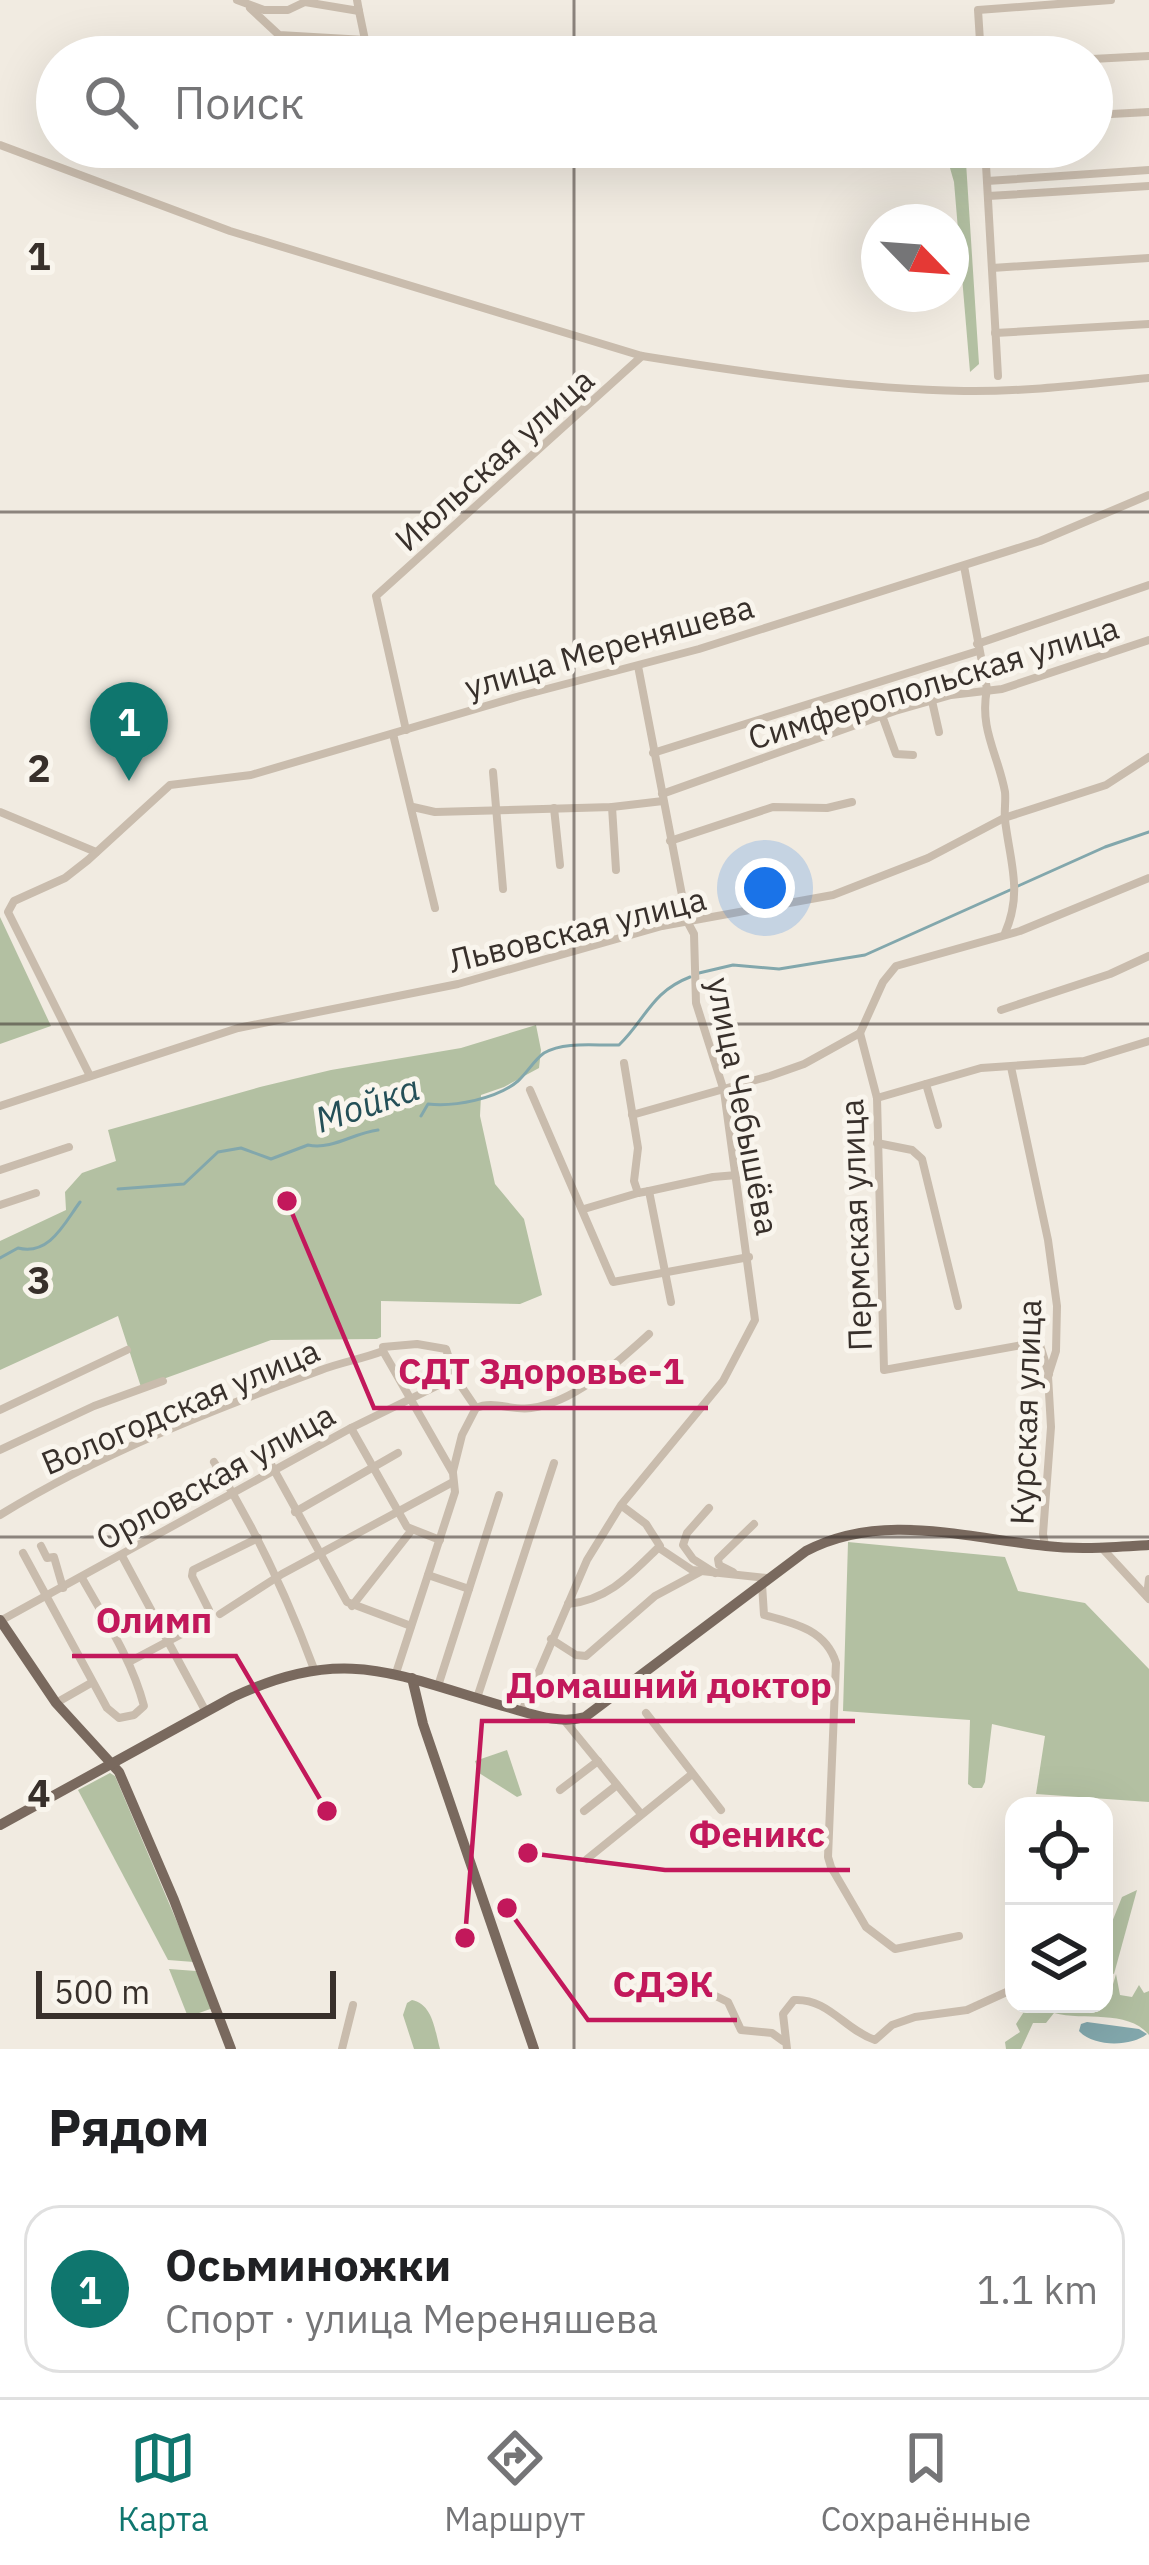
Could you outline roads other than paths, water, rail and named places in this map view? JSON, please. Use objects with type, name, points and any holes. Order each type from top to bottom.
[{"type":"main road","points":[[0,1825],[264,1683],[314,1669],[347,1666],[396,1673],[564,1720],[592,1713],[765,1581],[825,1541],[863,1530],[899,1529],[1046,1546],[1149,1545]]},
{"type":"main road","points":[[0,1621],[56,1703],[113,1762],[172,1896],[231,2049]]},
{"type":"main road","points":[[412,1678],[423,1724],[535,2049]]},
{"type":"street","points":[[237,0],[279,35],[296,36]]},
{"type":"street","points":[[357,0],[364,36]]},
{"type":"street","points":[[980,36],[978,10],[1111,0]]},
{"type":"street","points":[[250,8],[288,10],[306,1],[359,11]]},
{"type":"street","points":[[1113,58],[1149,56]]},
{"type":"street","points":[[1113,115],[1149,112]]},
{"type":"street","points":[[0,145],[36,158]]},
{"type":"street","points":[[62,168],[230,231],[642,356],[710,367],[965,391],[1149,378]]},
{"type":"street","points":[[986,168],[998,376]]},
{"type":"street","points":[[987,181],[1149,170]]},
{"type":"street","points":[[988,196],[1149,186]]},
{"type":"street","points":[[992,268],[1149,258]]},
{"type":"street","points":[[995,333],[1149,324]]},
{"type":"street","name":"Июльская улица","points":[[406,730],[376,596],[642,356]]},
{"type":"street","name":"улица Мереняшева","points":[[90,1076],[8,912],[14,902],[65,878],[170,784],[238,778],[638,665],[1040,541],[1149,495]]},
{"type":"street","points":[[964,566],[987,689],[982,708],[1005,794],[1004,818],[1017,889],[1004,935]]},
{"type":"street","points":[[653,752],[977,648],[1149,585]]},
{"type":"street","name":"Симферопольская улица","points":[[413,807],[427,812],[612,807],[663,797],[932,701],[1002,689],[1149,640]]},
{"type":"street","name":"улица Чебышёва","points":[[522,1711],[587,1559],[621,1505],[723,1381],[755,1320],[724,1091],[696,1004],[694,934],[670,841],[638,665]]},
{"type":"street","points":[[932,701],[939,732]]},
{"type":"street","points":[[883,718],[896,754],[913,754]]},
{"type":"street","points":[[393,734],[435,908]]},
{"type":"street","name":"Львовская улица","points":[[0,1106],[238,1028],[446,987],[687,921],[833,895],[928,858],[1004,818],[1106,785],[1149,757]]},
{"type":"street","points":[[493,772],[503,889]]},
{"type":"street","points":[[670,841],[773,807],[827,808],[852,802]]},
{"type":"street","points":[[612,807],[616,870]]},
{"type":"street","points":[[554,808],[560,865]]},
{"type":"street","points":[[0,812],[96,852]]},
{"type":"street","points":[[632,1115],[804,1064],[860,1033],[883,982],[896,966],[1004,935],[1149,878]]},
{"type":"street","points":[[1001,1010],[1149,956]]},
{"type":"street","name":"Пермская улица","points":[[860,1033],[877,1098],[884,1370],[1040,1342],[1049,1374]]},
{"type":"street","points":[[877,1098],[981,1068],[1084,1061],[1149,1041]]},
{"type":"street","points":[[624,1063],[638,1148],[634,1180],[644,1192],[671,1302]]},
{"type":"street","name":"Курская улица","points":[[1011,1067],[1048,1240],[1057,1306],[1049,1374],[1051,1427],[1042,1534],[1046,1546]]},
{"type":"street","points":[[926,1084],[938,1125]]},
{"type":"street","points":[[530,1090],[613,1282],[749,1257]]},
{"type":"street","points":[[877,1143],[913,1150],[922,1159],[958,1306]]},
{"type":"street","points":[[0,1170],[69,1148]]},
{"type":"street","points":[[584,1208],[737,1175]]},
{"type":"street","points":[[0,1205],[36,1193]]},
{"type":"street","points":[[865,1317],[881,1318]]},
{"type":"street","points":[[396,1673],[454,1499],[453,1477],[462,1435],[476,1408],[554,1404],[593,1382],[650,1334]]},
{"type":"street","name":"Вологодская улица","points":[[0,1515],[50,1486],[182,1425],[383,1349],[417,1344],[446,1349],[455,1377]]},
{"type":"street","points":[[383,1349],[453,1477]]},
{"type":"street","points":[[0,1410],[128,1351]]},
{"type":"street","points":[[455,1377],[476,1408]]},
{"type":"street","name":"Орловская улица","points":[[0,1621],[351,1428],[455,1377]]},
{"type":"street","points":[[0,1450],[94,1406],[163,1381]]},
{"type":"street","points":[[351,1428],[411,1531],[440,1540]]},
{"type":"street","points":[[262,1448],[352,1606],[411,1626]]},
{"type":"street","points":[[295,1511],[398,1453]]},
{"type":"street","points":[[214,1462],[258,1538],[314,1669]]},
{"type":"street","points":[[477,1697],[554,1463]]},
{"type":"street","points":[[128,1662],[399,1512],[453,1477]]},
{"type":"street","points":[[438,1686],[499,1496]]},
{"type":"street","points":[[567,1604],[613,1592],[626,1574],[659,1548],[660,1542],[646,1524],[621,1505]]},
{"type":"street","points":[[709,1508],[687,1533],[683,1545],[716,1574]]},
{"type":"street","points":[[754,1524],[717,1561],[722,1568],[765,1581],[764,1615],[820,1636],[832,1649],[836,1664],[831,1867],[866,1927],[895,1949],[959,1936]]},
{"type":"street","points":[[352,1606],[411,1531]]},
{"type":"street","points":[[213,1614],[192,1576],[194,1570],[258,1538]]},
{"type":"street","points":[[41,1546],[47,1558],[54,1557],[63,1588]]},
{"type":"street","points":[[1101,1547],[1148,1598]]},
{"type":"street","points":[[659,1548],[683,1567],[740,1575]]},
{"type":"street","points":[[23,1553],[91,1682],[107,1708],[122,1719],[142,1711],[144,1703],[128,1662],[82,1578]]},
{"type":"street","points":[[122,1556],[206,1712]]},
{"type":"street","points":[[551,1639],[586,1657],[655,1596],[700,1572]]},
{"type":"street","points":[[428,1575],[469,1589]]},
{"type":"street","points":[[1134,1584],[1149,1579]]},
{"type":"street","points":[[1148,1598],[1149,1579]]},
{"type":"street","points":[[56,1703],[91,1682]]},
{"type":"street","points":[[646,1713],[722,1810]]},
{"type":"street","points":[[564,1720],[641,1814]]},
{"type":"street","points":[[560,1790],[598,1760]]},
{"type":"street","points":[[587,1859],[692,1774]]},
{"type":"street","points":[[584,1811],[617,1785]]},
{"type":"street","points":[[689,1983],[728,2002],[741,2030],[772,2033],[786,2045]]},
{"type":"street","points":[[786,2045],[783,2014],[799,1999],[828,2009],[875,2040],[892,2025],[967,2010],[1005,1993]]},
{"type":"street","points":[[342,2049],[352,2005]]},
{"type":"water","points":[[1087,2022],[1147,2034],[1132,2041],[1102,2042],[1079,2031]]},
{"type":"waterway","name":"Мойка","points":[[1018,886],[1149,832]]},
{"type":"waterway","name":"Мойка","points":[[699,973],[733,965],[779,969],[865,955],[1010,890]]},
{"type":"waterway","name":"Мойка","points":[[421,1116],[428,1104],[462,1103],[499,1093],[552,1049],[619,1045],[666,990],[690,977]]},
{"type":"waterway","name":"Мойка","points":[[118,1189],[184,1184],[218,1152],[241,1148],[271,1159],[308,1145],[326,1145],[378,1130]]},
{"type":"waterway","name":"Мойка","points":[[0,1258],[18,1248],[48,1242],[80,1202]]},
{"type":"place","name":"Осьминожки","points":[[129,781]]},
{"type":"place","name":"СДТ Здоровье-1","points":[[287,1201]]},
{"type":"place","name":"Олимп","points":[[327,1811]]},
{"type":"place","name":"Феникс","points":[[528,1853]]},
{"type":"place","name":"СДЭК","points":[[507,1908]]},
{"type":"place","name":"Домашний доктор","points":[[465,1938]]}]
